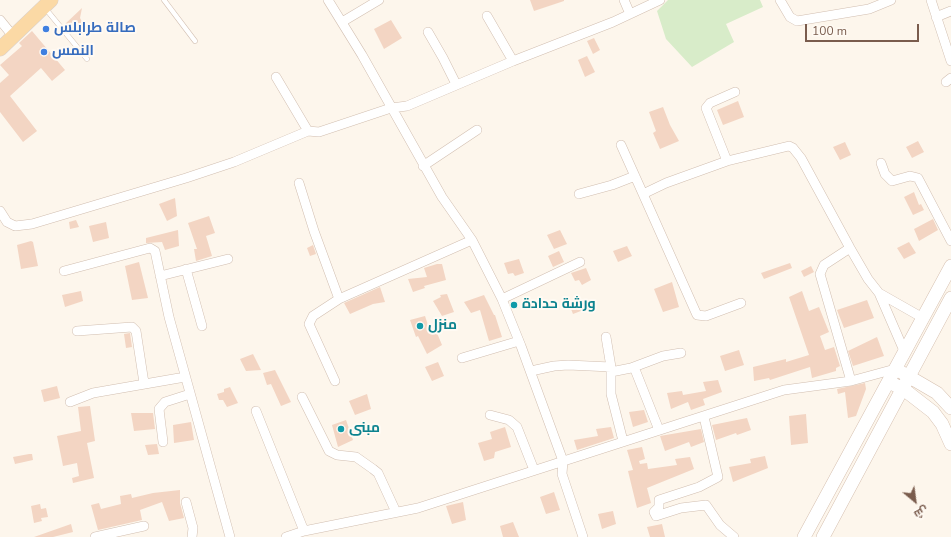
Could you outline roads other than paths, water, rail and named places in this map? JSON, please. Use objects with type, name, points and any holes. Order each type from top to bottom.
[{"type":"main road","points":[[0,49],[48,3]]},
{"type":"main road","points":[[804,537],[951,266]]},
{"type":"main road","points":[[823,537],[951,298]]},
{"type":"main road","points":[[895,369],[909,375],[937,393],[951,408]]},
{"type":"main road","points":[[888,382],[902,388],[932,412],[942,424],[951,444]]},
{"type":"street","points":[[328,0],[362,55],[445,203],[472,240],[502,298],[531,371],[563,461],[562,474],[584,537]]},
{"type":"street","points":[[342,22],[380,0]]},
{"type":"street","points":[[624,0],[630,14]]},
{"type":"street","points":[[0,211],[7,222],[15,226],[32,224],[234,162],[308,131],[319,132],[391,108],[407,106],[456,84],[630,14],[660,0]]},
{"type":"street","points":[[780,0],[790,17],[797,21],[869,9],[891,0]]},
{"type":"street","points":[[930,0],[951,61]]},
{"type":"street","points":[[936,18],[951,12]]},
{"type":"street","points":[[487,16],[512,61]]},
{"type":"street","points":[[0,20],[13,36]]},
{"type":"street","points":[[428,32],[444,58],[456,84]]},
{"type":"street","points":[[276,77],[308,131]]},
{"type":"street","points":[[727,161],[706,107],[735,92]]},
{"type":"street","points":[[423,166],[478,130]]},
{"type":"street","points":[[621,145],[697,315],[706,316],[741,303]]},
{"type":"street","points":[[643,194],[666,183],[727,161],[783,146],[793,148],[801,158],[868,279],[879,293],[904,353]]},
{"type":"street","points":[[881,163],[885,174],[892,181],[910,176],[918,178],[951,240]]},
{"type":"street","points":[[579,194],[612,185],[635,176]]},
{"type":"street","points":[[299,183],[314,231],[339,299]]},
{"type":"street","points":[[336,381],[309,324],[313,316],[339,299],[472,240]]},
{"type":"street","points":[[64,271],[150,248],[155,251],[169,317],[230,537]]},
{"type":"street","points":[[850,248],[824,265],[820,274],[851,381]]},
{"type":"street","points":[[160,276],[228,259]]},
{"type":"street","points":[[502,298],[580,262]]},
{"type":"street","points":[[186,269],[202,326]]},
{"type":"street","points":[[879,293],[923,318]]},
{"type":"street","points":[[77,331],[132,327],[136,331],[144,383]]},
{"type":"street","points":[[606,337],[611,370],[612,394],[623,442]]},
{"type":"street","points":[[462,358],[519,341]]},
{"type":"street","points":[[531,371],[554,366],[568,365],[611,370],[634,367],[663,356],[681,352]]},
{"type":"street","points":[[634,367],[659,430]]},
{"type":"street","points":[[286,537],[304,531],[418,508],[784,390],[851,381],[895,369]]},
{"type":"street","points":[[873,376],[888,382]]},
{"type":"street","points":[[70,402],[93,393],[185,377]]},
{"type":"street","points":[[163,442],[159,409],[165,402],[190,394]]},
{"type":"street","points":[[302,397],[329,451],[356,457],[378,473],[396,512]]},
{"type":"street","points":[[256,411],[304,531]]},
{"type":"street","points":[[490,416],[509,420],[517,427],[534,470]]},
{"type":"street","points":[[704,417],[718,477],[699,487],[659,500],[659,506],[654,512],[656,516],[681,508],[706,505],[720,525],[734,537]]},
{"type":"street","points":[[186,502],[192,528],[192,537]]},
{"type":"street","points":[[95,537],[144,526]]},
{"type":"lane","points":[[164,0],[196,41]]},
{"type":"lane","points":[[48,3],[87,59]]},
{"type":"place","name":"صالة طرابلس","points":[[46,29]]},
{"type":"place","name":"النمس","points":[[44,52]]},
{"type":"place","name":"ورشة حدادة","points":[[514,305]]},
{"type":"place","name":"منزل","points":[[420,326]]},
{"type":"place","name":"مبنى","points":[[341,429]]}]
